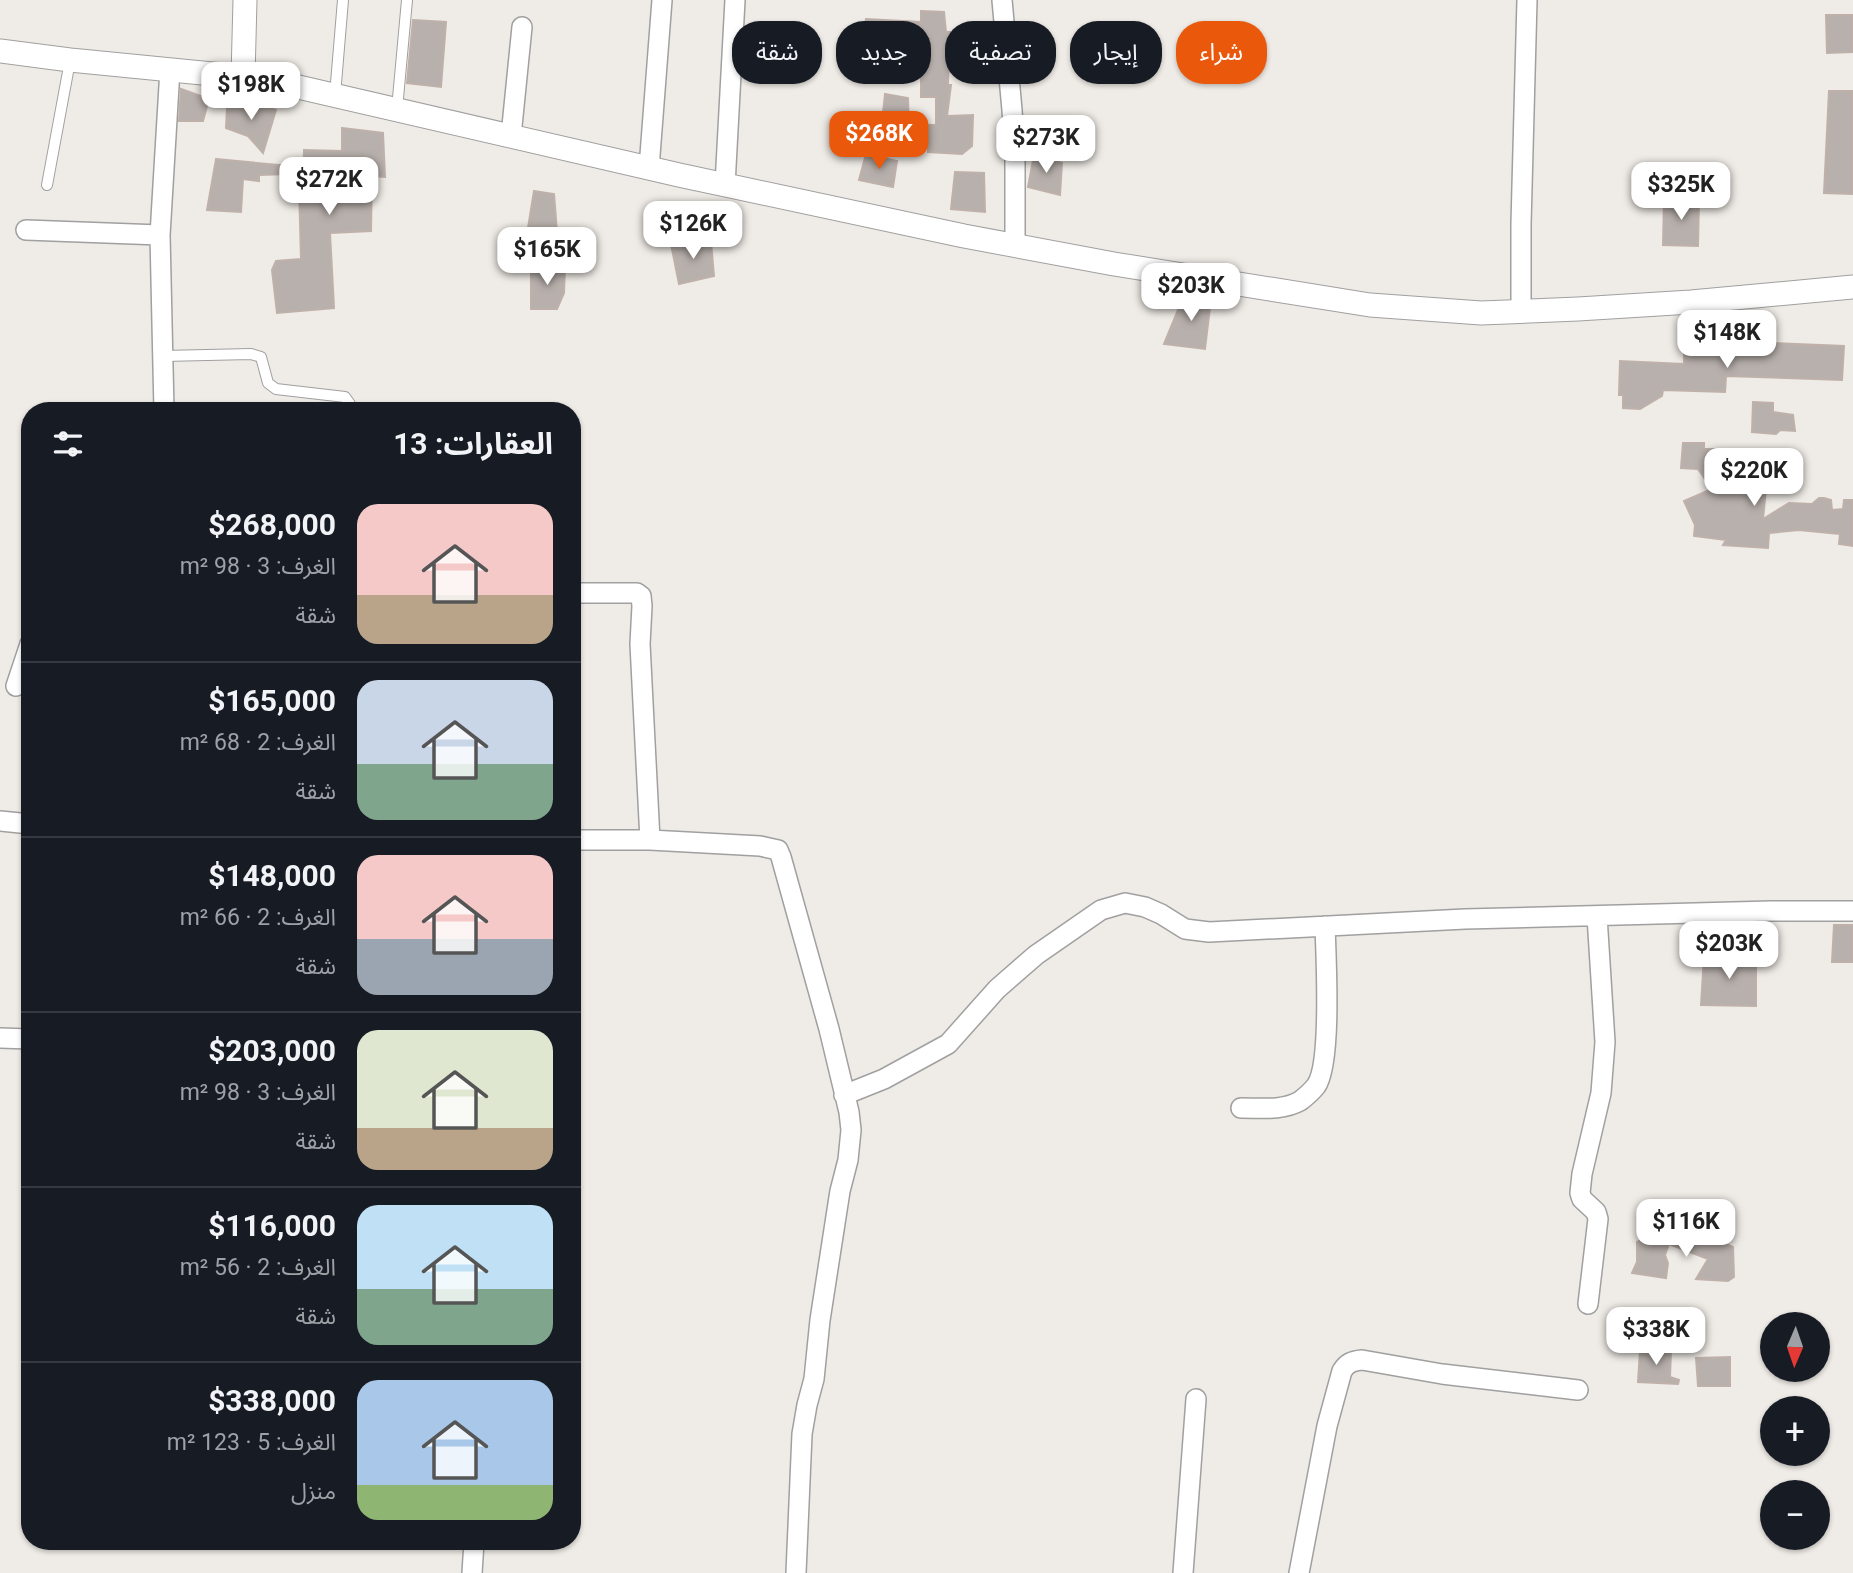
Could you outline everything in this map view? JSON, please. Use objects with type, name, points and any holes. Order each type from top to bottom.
[{"type":"street","points":[[243,77],[245,0]]},
{"type":"street","points":[[649,168],[662,0]]},
{"type":"street","points":[[725,185],[735,0]]},
{"type":"street","points":[[1002,0],[1014,145],[1015,245]]},
{"type":"street","points":[[1521,311],[1527,0]]},
{"type":"street","points":[[511,136],[522,27]]},
{"type":"street","points":[[0,51],[281,83],[649,168],[964,236],[1114,264],[1370,305],[1481,313],[1670,303],[1853,287]]},
{"type":"street","points":[[164,402],[160,235],[170,69]]},
{"type":"street","points":[[26,230],[160,235]]},
{"type":"street","points":[[581,593],[637,593],[641,596],[640,644],[650,840]]},
{"type":"street","points":[[15,686],[21,669]]},
{"type":"street","points":[[0,821],[21,823]]},
{"type":"street","points":[[581,840],[650,840],[760,846],[778,850],[829,1029],[849,1112],[850,1144],[824,1296],[814,1379],[802,1434],[796,1573]]},
{"type":"street","points":[[844,1095],[884,1079],[948,1044],[997,989],[1036,955],[1101,910],[1125,903],[1161,914],[1185,929],[1209,932],[1465,919],[1853,911]]},
{"type":"street","points":[[1588,1304],[1598,1219],[1596,1212],[1582,1199],[1580,1193],[1601,1093],[1605,1042],[1597,916]]},
{"type":"street","points":[[1241,1108],[1281,1108],[1300,1100],[1317,1085],[1323,1060],[1327,1005],[1325,926]]},
{"type":"street","points":[[0,1038],[21,1039]]},
{"type":"street","points":[[1299,1573],[1327,1426],[1346,1365],[1362,1360],[1441,1374],[1578,1390]]},
{"type":"street","points":[[1183,1573],[1196,1399]]},
{"type":"street","points":[[472,1573],[473,1550]]},
{"type":"lane","points":[[335,95],[343,0]]},
{"type":"lane","points":[[397,110],[407,0]]},
{"type":"lane","points":[[47,185],[70,60]]},
{"type":"lane","points":[[163,356],[251,354],[261,357],[268,383],[276,389],[345,397],[349,402]]},
{"type":"building","points":[[921,11],[944,12],[945,84],[951,85],[947,116],[973,115],[972,146],[962,154],[928,152],[929,125],[936,125],[936,97],[921,97],[921,84],[931,84],[931,21],[921,21]]},
{"type":"building","points":[[1826,15],[1853,15],[1853,52],[1827,53]]},
{"type":"building","points":[[866,19],[903,21],[866,21]]},
{"type":"building","points":[[413,20],[446,22],[441,87],[407,83]]},
{"type":"building","points":[[181,89],[209,99],[203,121],[179,121]]},
{"type":"building","points":[[1829,91],[1853,91],[1853,194],[1824,193]]},
{"type":"building","points":[[885,94],[908,98],[909,133],[881,132]]},
{"type":"building","points":[[245,101],[276,110],[263,153],[248,136],[226,128],[227,107]]},
{"type":"building","points":[[342,128],[383,133],[385,177],[372,176],[371,231],[330,233],[334,308],[277,313],[272,270],[276,261],[301,259],[299,187],[303,186],[304,150],[342,151]]},
{"type":"building","points":[[866,154],[897,161],[893,187],[859,180]]},
{"type":"building","points":[[1034,155],[1062,163],[1060,195],[1028,187]]},
{"type":"building","points":[[216,159],[289,166],[288,174],[259,175],[259,181],[243,179],[241,212],[207,210]]},
{"type":"building","points":[[955,172],[984,173],[985,212],[951,209]]},
{"type":"building","points":[[534,191],[554,194],[557,232],[527,234]]},
{"type":"building","points":[[1664,198],[1699,199],[1698,246],[1663,245]]},
{"type":"building","points":[[711,242],[714,276],[679,284],[671,244]]},
{"type":"building","points":[[531,266],[565,266],[564,293],[557,309],[531,309]]},
{"type":"building","points":[[1185,293],[1211,299],[1205,349],[1164,344]]},
{"type":"building","points":[[1750,342],[1844,346],[1842,380],[1726,376],[1725,392],[1663,390],[1662,396],[1640,409],[1623,408],[1623,395],[1619,395],[1620,361],[1684,364],[1684,351],[1749,353]]},
{"type":"building","points":[[1753,402],[1773,403],[1773,412],[1793,415],[1795,431],[1780,430],[1776,434],[1752,432]]},
{"type":"building","points":[[1683,443],[1704,443],[1704,449],[1722,449],[1717,485],[1739,476],[1767,479],[1763,519],[1789,503],[1812,504],[1819,498],[1824,498],[1831,500],[1832,510],[1843,509],[1844,500],[1853,500],[1853,546],[1839,544],[1840,534],[1799,530],[1769,533],[1768,548],[1723,545],[1726,540],[1694,536],[1695,525],[1684,501],[1712,489],[1698,469],[1681,468]]},
{"type":"building","points":[[1834,925],[1853,925],[1853,962],[1832,962]]},
{"type":"building","points":[[1704,956],[1756,958],[1756,1006],[1701,1005]]},
{"type":"building","points":[[1646,1238],[1670,1240],[1669,1243],[1721,1242],[1733,1247],[1734,1277],[1728,1281],[1696,1279],[1708,1259],[1669,1244],[1665,1255],[1668,1263],[1666,1278],[1632,1273],[1637,1262],[1637,1242]]},
{"type":"building","points":[[1640,1350],[1671,1350],[1670,1377],[1679,1380],[1678,1384],[1638,1382]]},
{"type":"building","points":[[1730,1357],[1730,1386],[1698,1386],[1696,1358]]}]
